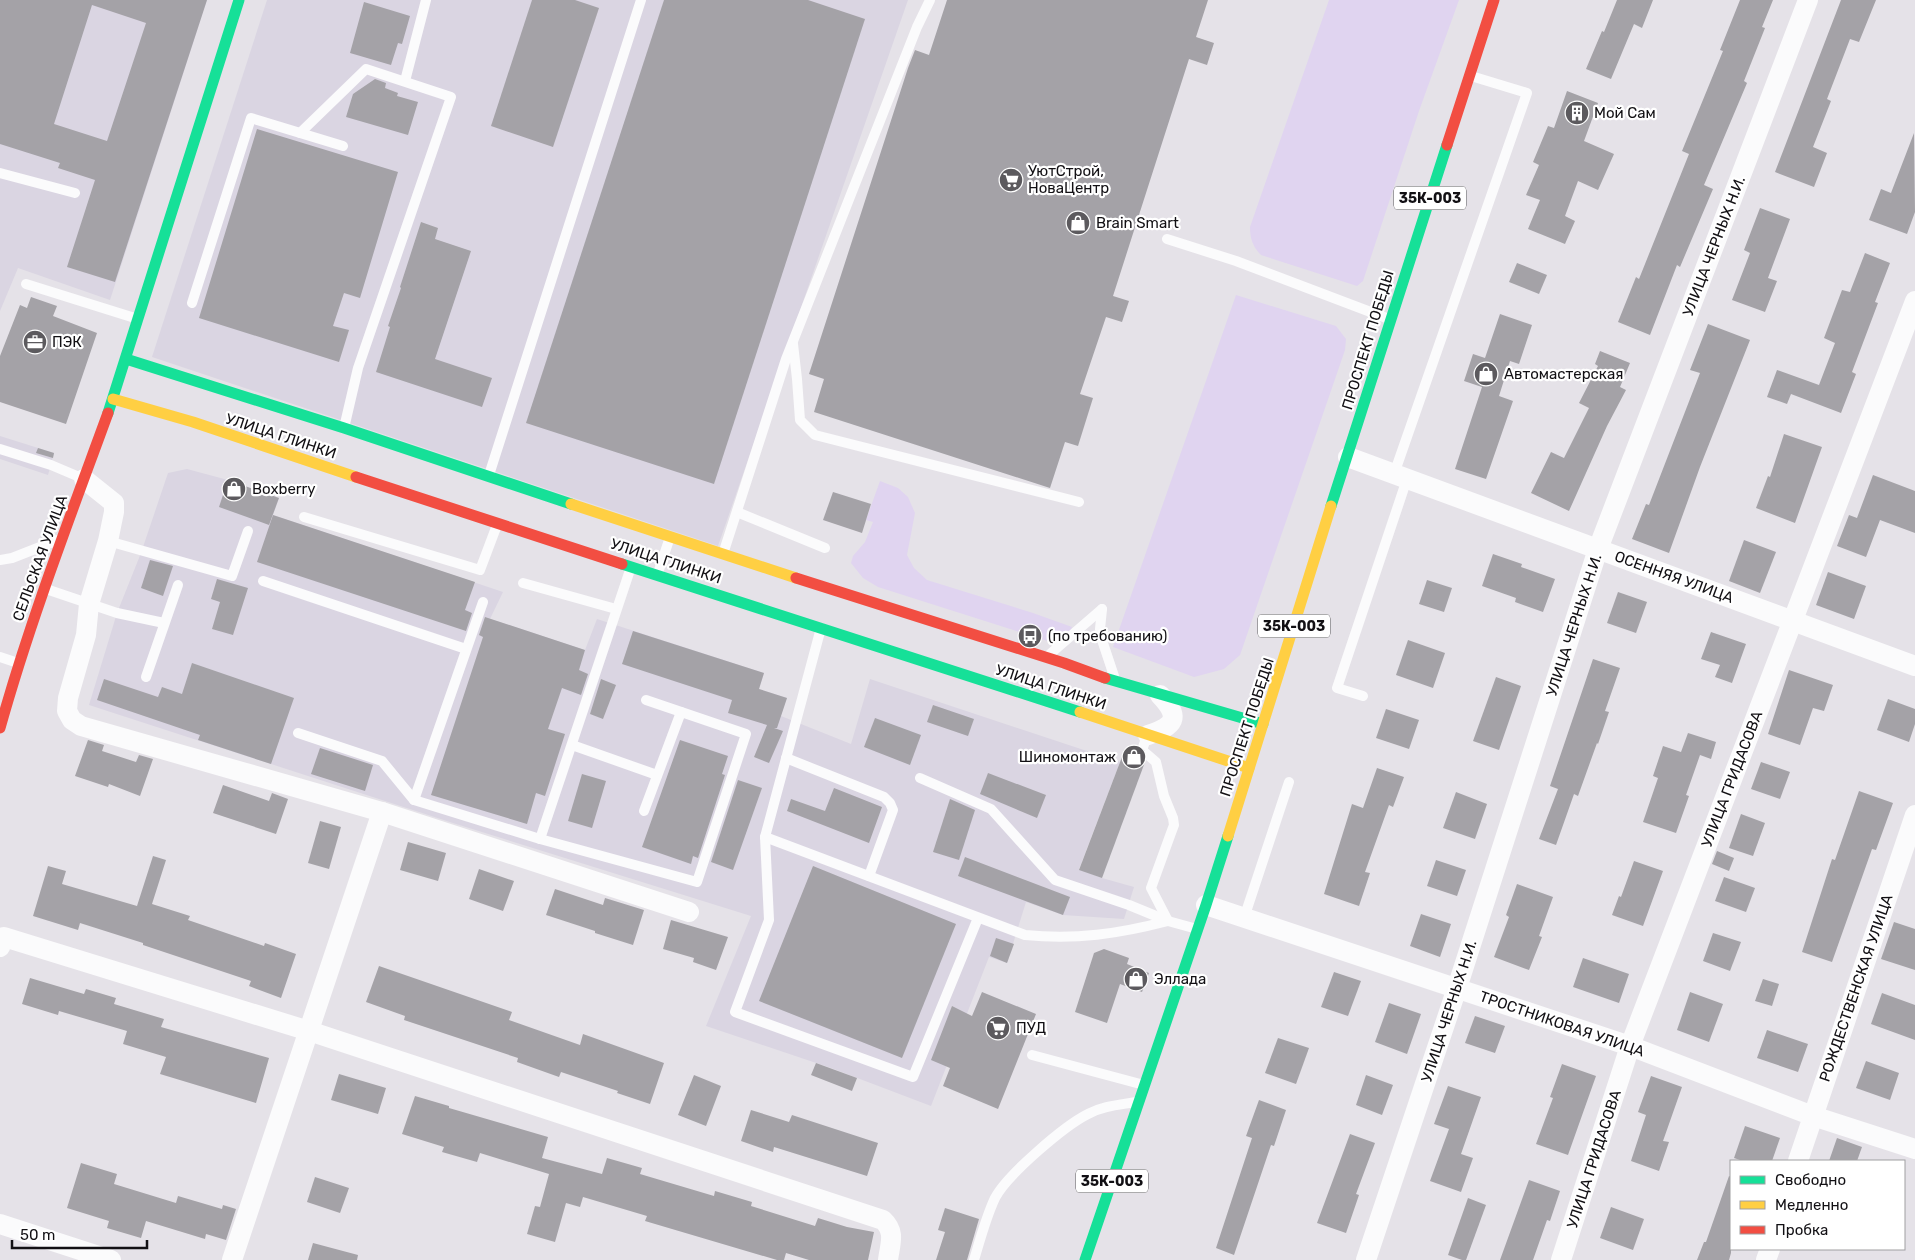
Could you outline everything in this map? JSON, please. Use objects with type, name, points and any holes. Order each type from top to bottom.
[{"type":"main road","points":[[114,399],[239,0]]},
{"type":"main road","name":"ПРОСПЕКТ ПОБЕДЫ","points":[[1085,1260],[1198,930],[1390,319],[1494,0]]},
{"type":"main road","name":"УЛИЦА ГЛИНКИ","points":[[126,359],[344,428],[723,555],[1064,663],[1116,682],[1263,724]]},
{"type":"main road","name":"УЛИЦА ГЛИНКИ","points":[[114,399],[193,422],[497,524],[822,627],[1249,768]]},
{"type":"main road","name":"СЕЛЬСКАЯ УЛИЦА","points":[[0,725],[18,664],[61,539],[114,399]]},
{"type":"street","name":"УЛИЦА ЧЕРНЫХ Н.И.","points":[[1366,1260],[1598,549],[1808,0]]},
{"type":"street","name":"УЛИЦА ГРИДАСОВА","points":[[1561,1260],[1630,1046],[1915,302]]},
{"type":"street","name":"ОСЕННЯЯ УЛИЦА","points":[[1348,457],[1915,666]]},
{"type":"street","points":[[84,479],[114,503],[114,512],[108,540],[89,604],[86,635],[68,698],[67,711],[72,720],[81,726],[382,812],[690,912]]},
{"type":"street","points":[[1148,735],[1165,728],[1172,722],[1171,706],[1160,695]]},
{"type":"street","points":[[232,1260],[382,812]]},
{"type":"street","name":"РОЖДЕСТВЕНСКАЯ УЛИЦА","points":[[1798,1160],[1915,814]]},
{"type":"street","name":"ТРОСТНИКОВАЯ УЛИЦА","points":[[1206,905],[1630,1046],[1813,1116],[1915,1149]]},
{"type":"street","points":[[0,947],[4,937],[309,1031],[883,1220],[890,1226],[891,1235],[888,1260]]},
{"type":"street","points":[[0,1224],[111,1260]]},
{"type":"lane","points":[[405,81],[426,0]]},
{"type":"lane","points":[[489,477],[641,0]]},
{"type":"lane","points":[[723,555],[792,343],[927,1]]},
{"type":"lane","points":[[300,133],[366,69],[451,97],[358,368],[344,428]]},
{"type":"lane","points":[[1363,696],[1337,688],[1400,476],[1527,93],[1469,76]]},
{"type":"lane","points":[[192,303],[251,118],[343,146]]},
{"type":"lane","points":[[0,173],[75,193]]},
{"type":"lane","points":[[1167,239],[1236,261],[1390,319]]},
{"type":"lane","points":[[26,284],[139,320]]},
{"type":"lane","points":[[792,343],[798,379],[800,420],[815,435],[1079,502]]},
{"type":"lane","points":[[0,449],[51,465],[84,479]]},
{"type":"lane","points":[[737,512],[825,548]]},
{"type":"lane","points":[[304,517],[480,570],[497,524]]},
{"type":"lane","points":[[108,540],[232,576],[248,531]]},
{"type":"lane","points":[[658,574],[670,537]]},
{"type":"lane","points":[[0,560],[12,558],[61,539]]},
{"type":"lane","points":[[540,839],[631,566]]},
{"type":"lane","points":[[263,581],[466,649]]},
{"type":"lane","points":[[524,583],[616,609]]},
{"type":"lane","points":[[146,677],[178,585]]},
{"type":"lane","points":[[44,588],[116,613],[164,623]]},
{"type":"lane","points":[[414,800],[483,602]]},
{"type":"lane","points":[[1035,655],[1048,656],[1102,609],[1100,629],[1102,640],[1116,682]]},
{"type":"lane","points":[[822,627],[764,837],[769,920],[735,1012],[913,1077],[978,918]]},
{"type":"lane","points":[[0,656],[18,664]]},
{"type":"lane","points":[[298,733],[382,761],[414,800],[540,839],[697,882],[746,734],[646,700]]},
{"type":"lane","points":[[644,811],[681,712]]},
{"type":"lane","points":[[1148,735],[1142,750],[1156,762],[1164,796],[1174,824],[1151,888],[1168,922]]},
{"type":"lane","points":[[572,745],[657,775]]},
{"type":"lane","points":[[786,758],[884,797],[890,803],[892,810],[869,876]]},
{"type":"lane","points":[[920,778],[992,809],[1055,880],[1129,905],[1168,922],[1198,930]]},
{"type":"lane","points":[[1244,918],[1289,782]]},
{"type":"lane","points":[[764,837],[1025,935],[1069,938],[1115,933],[1168,922]]},
{"type":"lane","points":[[1032,1055],[1145,1086]]},
{"type":"lane","points":[[974,1260],[995,1198],[1006,1182],[1062,1129],[1088,1114],[1107,1107],[1139,1102]]},
{"type":"shaded area","points":[[0,0],[207,0],[110,300],[18,268],[0,311]]},
{"type":"shaded area","points":[[267,0],[908,0],[718,546],[152,357]]},
{"type":"shaded area","points":[[1329,0],[1459,0],[1419,111],[1363,281],[1357,286],[1261,255],[1254,246],[1250,231]]},
{"type":"shaded area","points":[[1236,295],[1336,326],[1346,339],[1345,350],[1240,655],[1224,669],[1194,677],[1113,647]]},
{"type":"shaded area","points":[[0,436],[54,453],[48,475],[0,459]]},
{"type":"shaded area","points":[[187,469],[228,480],[279,498],[273,515],[503,592],[490,619],[585,650],[597,619],[764,673],[759,689],[787,698],[781,716],[851,744],[870,679],[1120,762],[1079,869],[1134,887],[1124,919],[1063,915],[1026,902],[1007,963],[989,957],[931,1106],[831,1068],[706,1026],[751,916],[453,823],[89,705],[117,613],[141,553],[168,473]]},
{"type":"shaded area","points":[[880,481],[898,488],[908,497],[915,513],[907,555],[914,568],[927,580],[1072,627],[1069,633],[1054,643],[878,587],[863,578],[851,563],[853,556],[865,542],[873,522],[866,520]]},
{"type":"building","points":[[0,0],[207,0],[115,282],[67,267],[95,180],[58,168],[60,163],[0,144]],"holes":[[[92,5],[146,23],[107,141],[54,124]]]},
{"type":"building","points":[[532,0],[575,0],[599,8],[553,147],[491,126]]},
{"type":"building","points":[[664,0],[808,0],[865,19],[714,484],[526,423]]},
{"type":"building","name":"УютСтрой, НоваЦентр","points":[[947,0],[1208,0],[1196,37],[1214,43],[1207,65],[1189,59],[1113,296],[1129,301],[1122,322],[1106,317],[1080,394],[1093,398],[1078,446],[1065,442],[1050,488],[814,412],[824,379],[809,374],[908,68],[915,50],[929,55]]},
{"type":"building","points":[[1617,0],[1653,0],[1642,28],[1634,24],[1611,79],[1586,69]]},
{"type":"building","points":[[1740,0],[1773,0],[1762,27],[1765,28],[1744,81],[1747,83],[1704,185],[1713,189],[1680,267],[1677,265],[1650,335],[1618,322],[1636,277],[1639,279],[1689,154],[1682,151],[1723,51],[1720,50]]},
{"type":"building","points":[[1841,0],[1876,0],[1859,42],[1850,39],[1827,99],[1831,101],[1813,147],[1827,153],[1814,187],[1775,172]]},
{"type":"building","points":[[364,2],[410,16],[402,44],[398,43],[391,65],[350,53]]},
{"type":"building","points":[[375,79],[386,83],[385,88],[398,93],[397,96],[418,102],[408,135],[346,117],[353,94]]},
{"type":"building","points":[[1567,91],[1598,103],[1584,141],[1614,154],[1598,190],[1578,181],[1565,216],[1575,221],[1565,244],[1528,229],[1540,200],[1526,195],[1539,165],[1533,162],[1548,126],[1554,128]]},
{"type":"building","points":[[257,129],[398,172],[360,298],[344,293],[333,326],[349,330],[339,362],[199,318]]},
{"type":"building","points":[[1914,133],[1915,212],[1907,234],[1869,220],[1881,189],[1891,193]]},
{"type":"building","points":[[1760,208],[1790,219],[1768,278],[1777,281],[1765,312],[1732,300],[1750,253],[1744,250]]},
{"type":"building","points":[[421,222],[438,228],[435,239],[471,251],[435,359],[492,378],[482,407],[376,372],[390,327],[388,326]]},
{"type":"building","points":[[1865,253],[1890,263],[1875,302],[1878,303],[1852,372],[1856,374],[1841,413],[1791,394],[1787,404],[1767,397],[1777,370],[1819,385],[1835,343],[1824,338],[1842,290],[1850,292]]},
{"type":"building","points":[[1517,263],[1547,275],[1539,294],[1509,282]]},
{"type":"building","points":[[31,297],[57,306],[53,316],[97,333],[66,424],[0,402],[0,356],[20,305],[27,308]]},
{"type":"building","points":[[1500,314],[1532,325],[1519,364],[1510,361],[1499,396],[1513,401],[1486,479],[1455,469],[1482,387],[1464,381],[1473,354],[1485,358]]},
{"type":"building","points":[[1708,324],[1750,340],[1700,467],[1669,553],[1632,539],[1646,504],[1649,505],[1700,373],[1690,370]]},
{"type":"building","points":[[1600,351],[1630,363],[1620,387],[1626,390],[1607,426],[1569,511],[1531,493],[1551,452],[1564,458],[1589,408],[1579,403],[1598,366],[1595,364]]},
{"type":"building","points":[[1784,434],[1822,447],[1795,523],[1756,508],[1768,476],[1770,477]]},
{"type":"building","points":[[38,448],[54,453],[53,458],[36,453]]},
{"type":"building","points":[[1873,475],[1915,491],[1915,533],[1880,520],[1866,557],[1837,546],[1849,515],[1857,518]]},
{"type":"building","points":[[228,480],[279,498],[269,525],[219,507]]},
{"type":"building","points":[[833,492],[871,504],[862,533],[823,520]]},
{"type":"building","points":[[273,515],[475,582],[465,610],[472,613],[466,631],[257,562]]},
{"type":"building","points":[[1744,540],[1776,552],[1760,593],[1729,581]]},
{"type":"building","points":[[1493,554],[1522,564],[1521,567],[1555,579],[1543,612],[1515,602],[1516,598],[1482,586]]},
{"type":"building","points":[[150,560],[173,566],[163,596],[141,588]]},
{"type":"building","points":[[1828,572],[1866,586],[1854,619],[1816,605]]},
{"type":"building","points":[[217,579],[248,588],[233,635],[212,629],[220,602],[211,599]]},
{"type":"building","points":[[1427,580],[1452,588],[1444,612],[1419,604]]},
{"type":"building","points":[[1618,592],[1647,602],[1636,633],[1607,623]]},
{"type":"building","points":[[485,617],[585,650],[579,670],[588,674],[581,695],[562,688],[548,729],[565,734],[545,796],[536,793],[527,824],[431,795],[483,637],[479,635]]},
{"type":"building","points":[[633,631],[764,673],[759,689],[787,698],[777,728],[774,728],[783,731],[769,763],[754,757],[767,725],[728,713],[732,700],[622,664]]},
{"type":"building","points":[[1711,632],[1746,644],[1732,683],[1715,677],[1720,665],[1701,659]]},
{"type":"building","points":[[1408,640],[1445,653],[1433,688],[1396,675]]},
{"type":"building","points":[[1593,659],[1620,668],[1605,711],[1609,712],[1598,744],[1578,796],[1574,794],[1556,845],[1539,839],[1558,789],[1550,786]]},
{"type":"building","points":[[192,663],[294,698],[271,764],[198,740],[200,735],[97,700],[104,679],[158,697],[162,687],[182,694]]},
{"type":"building","points":[[1789,670],[1833,685],[1824,711],[1813,708],[1800,745],[1768,734]]},
{"type":"building","points":[[1496,677],[1521,686],[1499,750],[1473,741]]},
{"type":"building","points":[[601,679],[616,685],[603,719],[590,714]]},
{"type":"building","points":[[1888,699],[1915,709],[1915,724],[1909,742],[1877,730]]},
{"type":"building","points":[[933,705],[974,719],[968,736],[927,722]]},
{"type":"building","points":[[1386,709],[1419,720],[1409,749],[1376,738]]},
{"type":"building","points":[[875,718],[921,735],[910,765],[864,747]]},
{"type":"building","points":[[1688,733],[1716,742],[1711,759],[1700,755],[1686,795],[1689,796],[1676,833],[1643,822],[1658,778],[1653,776],[1663,746],[1681,752]]},
{"type":"building","points":[[88,740],[104,745],[102,751],[136,762],[139,755],[153,759],[140,796],[109,784],[108,787],[75,776]]},
{"type":"building","points":[[680,740],[728,756],[722,774],[725,775],[698,858],[693,856],[691,864],[642,847]]},
{"type":"building","points":[[320,748],[373,765],[365,791],[311,774]]},
{"type":"building","points":[[1125,749],[1136,753],[1145,762],[1102,878],[1079,870]]},
{"type":"building","points":[[1761,762],[1790,772],[1780,799],[1751,789]]},
{"type":"building","points":[[1377,768],[1404,777],[1393,807],[1389,805],[1365,872],[1370,873],[1359,906],[1324,894],[1352,804],[1363,808]]},
{"type":"building","points":[[988,773],[1046,795],[1037,818],[980,794]]},
{"type":"building","points":[[582,774],[606,781],[592,828],[568,821]]},
{"type":"building","points":[[738,780],[762,788],[733,870],[711,862]]},
{"type":"building","points":[[223,785],[269,801],[272,793],[288,799],[276,834],[213,813]]},
{"type":"building","points":[[834,788],[882,807],[869,843],[787,811],[791,799],[825,811]]},
{"type":"building","points":[[1859,791],[1893,803],[1876,850],[1872,849],[1832,962],[1802,952],[1832,859],[1835,860]]},
{"type":"building","points":[[1456,792],[1487,804],[1475,839],[1443,828]]},
{"type":"building","points":[[950,799],[975,810],[959,860],[933,852]]},
{"type":"building","points":[[1741,814],[1765,823],[1753,856],[1729,848]]},
{"type":"building","points":[[320,821],[341,827],[329,869],[308,863]]},
{"type":"building","points":[[408,842],[446,853],[438,881],[400,870]]},
{"type":"building","points":[[1717,851],[1734,858],[1729,871],[1712,864]]},
{"type":"building","points":[[153,856],[166,860],[152,904],[190,916],[188,920],[264,946],[265,943],[296,954],[281,998],[249,986],[251,981],[143,945],[143,943],[80,923],[78,930],[33,916],[48,866],[66,871],[62,884],[137,906]]},
{"type":"building","points":[[965,857],[1070,897],[1063,915],[958,876]]},
{"type":"building","points":[[1436,860],[1466,870],[1457,896],[1427,886]]},
{"type":"building","points":[[1634,861],[1663,871],[1643,926],[1612,915],[1619,896],[1621,897]]},
{"type":"building","points":[[813,866],[956,924],[902,1058],[759,1001]]},
{"type":"building","points":[[479,869],[514,881],[503,911],[469,899]]},
{"type":"building","points":[[1724,877],[1755,888],[1746,912],[1715,901]]},
{"type":"building","points":[[1517,884],[1553,897],[1539,936],[1542,937],[1529,970],[1494,957],[1509,917],[1506,915]]},
{"type":"building","points":[[555,889],[603,905],[605,898],[644,910],[633,945],[546,915]]},
{"type":"building","points":[[1421,914],[1451,924],[1440,957],[1410,946]]},
{"type":"building","points":[[671,920],[728,937],[716,970],[693,962],[694,958],[663,949]]},
{"type":"building","points":[[1894,922],[1915,929],[1915,970],[1881,959]]},
{"type":"building","points":[[1713,933],[1741,942],[1730,971],[1703,961]]},
{"type":"building","points":[[996,938],[1014,944],[1007,963],[990,956]]},
{"type":"building","points":[[1104,949],[1129,958],[1127,964],[1149,973],[1142,992],[1120,984],[1107,1023],[1075,1012],[1094,953]]},
{"type":"building","points":[[1583,958],[1629,974],[1619,1003],[1573,987]]},
{"type":"building","points":[[379,966],[512,1012],[509,1020],[580,1045],[583,1034],[664,1063],[650,1104],[561,1072],[559,1077],[517,1062],[518,1058],[404,1020],[405,1016],[366,1002]]},
{"type":"building","points":[[1334,972],[1361,981],[1348,1016],[1321,1007]]},
{"type":"building","points":[[30,978],[84,994],[86,989],[116,998],[114,1004],[164,1019],[161,1027],[269,1058],[256,1103],[160,1074],[166,1057],[123,1044],[127,1031],[59,1011],[58,1015],[22,1004]]},
{"type":"building","points":[[1763,979],[1779,984],[1772,1006],[1755,1001]]},
{"type":"building","points":[[982,992],[1036,1014],[998,1109],[943,1086],[950,1068],[931,1060],[952,1006],[972,1016]]},
{"type":"building","points":[[1690,992],[1723,1004],[1709,1042],[1677,1030]]},
{"type":"building","points":[[1882,993],[1915,1005],[1915,1040],[1871,1024]]},
{"type":"building","points":[[1389,1003],[1421,1014],[1407,1054],[1375,1042]]},
{"type":"building","points":[[1475,1016],[1505,1026],[1495,1053],[1465,1043]]},
{"type":"building","points":[[1767,1030],[1808,1044],[1798,1072],[1757,1058]]},
{"type":"building","points":[[1278,1038],[1309,1048],[1296,1084],[1265,1073]]},
{"type":"building","points":[[1866,1061],[1899,1073],[1890,1100],[1856,1088]]},
{"type":"building","points":[[816,1063],[857,1078],[852,1091],[811,1075]]},
{"type":"building","points":[[1562,1064],[1596,1076],[1568,1155],[1536,1144],[1553,1098],[1550,1097]]},
{"type":"building","points":[[339,1074],[386,1088],[378,1114],[331,1100]]},
{"type":"building","points":[[694,1075],[721,1086],[706,1126],[678,1115]]},
{"type":"building","points":[[1366,1075],[1393,1085],[1382,1115],[1356,1105]]},
{"type":"building","points":[[1651,1076],[1682,1087],[1663,1141],[1669,1142],[1659,1171],[1631,1161],[1646,1115],[1638,1112]]},
{"type":"building","points":[[1448,1086],[1481,1097],[1461,1154],[1473,1158],[1461,1192],[1430,1181],[1449,1129],[1434,1124]]},
{"type":"building","points":[[415,1096],[548,1137],[542,1158],[602,1174],[607,1158],[642,1168],[640,1174],[714,1196],[715,1191],[752,1202],[751,1206],[815,1226],[818,1218],[847,1227],[874,1232],[868,1260],[809,1260],[786,1253],[784,1260],[777,1260],[645,1221],[647,1216],[583,1197],[580,1207],[566,1203],[555,1242],[527,1234],[535,1206],[540,1207],[549,1174],[480,1153],[477,1162],[442,1152],[444,1147],[402,1134]]},
{"type":"building","points":[[1259,1100],[1286,1110],[1274,1146],[1271,1145],[1234,1255],[1216,1248],[1252,1138],[1246,1136]]},
{"type":"building","points":[[751,1110],[789,1122],[792,1115],[878,1143],[867,1176],[774,1147],[773,1152],[741,1141]]},
{"type":"building","points":[[1745,1126],[1780,1138],[1772,1160],[1740,1160],[1734,1158]]},
{"type":"building","points":[[1350,1134],[1375,1143],[1356,1194],[1359,1195],[1346,1233],[1317,1223]]},
{"type":"building","points":[[1837,1138],[1862,1147],[1857,1160],[1829,1160]]},
{"type":"building","points":[[81,1163],[117,1174],[114,1184],[176,1203],[178,1196],[222,1209],[223,1205],[236,1209],[226,1240],[206,1234],[205,1239],[146,1221],[141,1238],[107,1228],[109,1221],[67,1208]]},
{"type":"building","points":[[1729,1176],[1731,1253],[1729,1260],[1697,1260],[1704,1242],[1706,1242]]},
{"type":"building","points":[[315,1177],[349,1188],[340,1213],[307,1202]]},
{"type":"building","points":[[1529,1180],[1560,1191],[1550,1221],[1547,1220],[1533,1260],[1500,1260]]},
{"type":"building","points":[[1468,1198],[1486,1205],[1466,1260],[1462,1260],[1448,1255]]},
{"type":"building","points":[[1611,1207],[1644,1219],[1633,1250],[1600,1238]]},
{"type":"building","points":[[945,1208],[979,1219],[967,1260],[936,1260],[945,1232],[938,1230]]},
{"type":"building","points":[[313,1243],[358,1255],[357,1260],[308,1260]]},
{"type":"traffic: fast","points":[[108,413],[239,0]]},
{"type":"traffic: fast","points":[[1331,506],[1447,145]]},
{"type":"traffic: fast","points":[[126,359],[344,428],[571,504]]},
{"type":"traffic: fast","points":[[622,564],[1080,712]]},
{"type":"traffic: fast","points":[[1105,678],[1263,724]]},
{"type":"traffic: fast","points":[[1085,1260],[1228,836]]},
{"type":"traffic: slow","points":[[113,399],[193,422],[356,477]]},
{"type":"traffic: slow","points":[[571,504],[796,578]]},
{"type":"traffic: slow","points":[[1228,836],[1331,506]]},
{"type":"traffic: slow","points":[[1080,712],[1249,768]]},
{"type":"traffic: jam","points":[[1447,145],[1494,0]]},
{"type":"traffic: jam","points":[[0,728],[37,609],[108,413]]},
{"type":"traffic: jam","points":[[356,477],[622,564]]},
{"type":"traffic: jam","points":[[796,578],[1064,663],[1105,678]]},
{"type":"place","name":"Мой Сам","points":[[1577,113]]},
{"type":"place","name":"УютСтрой, НоваЦентр","points":[[1011,180]]},
{"type":"place","name":"Brain Smart","points":[[1078,223]]},
{"type":"place","name":"ПЭК","points":[[35,342]]},
{"type":"place","name":"Автомастерская","points":[[1486,374]]},
{"type":"place","name":"Boxberry","points":[[234,489]]},
{"type":"place","name":"(по требованию)","points":[[1030,636]]},
{"type":"place","name":"Шиномонтаж","points":[[1134,757]]},
{"type":"place","name":"Эллада","points":[[1136,979]]},
{"type":"place","name":"ПУД","points":[[998,1028]]}]
